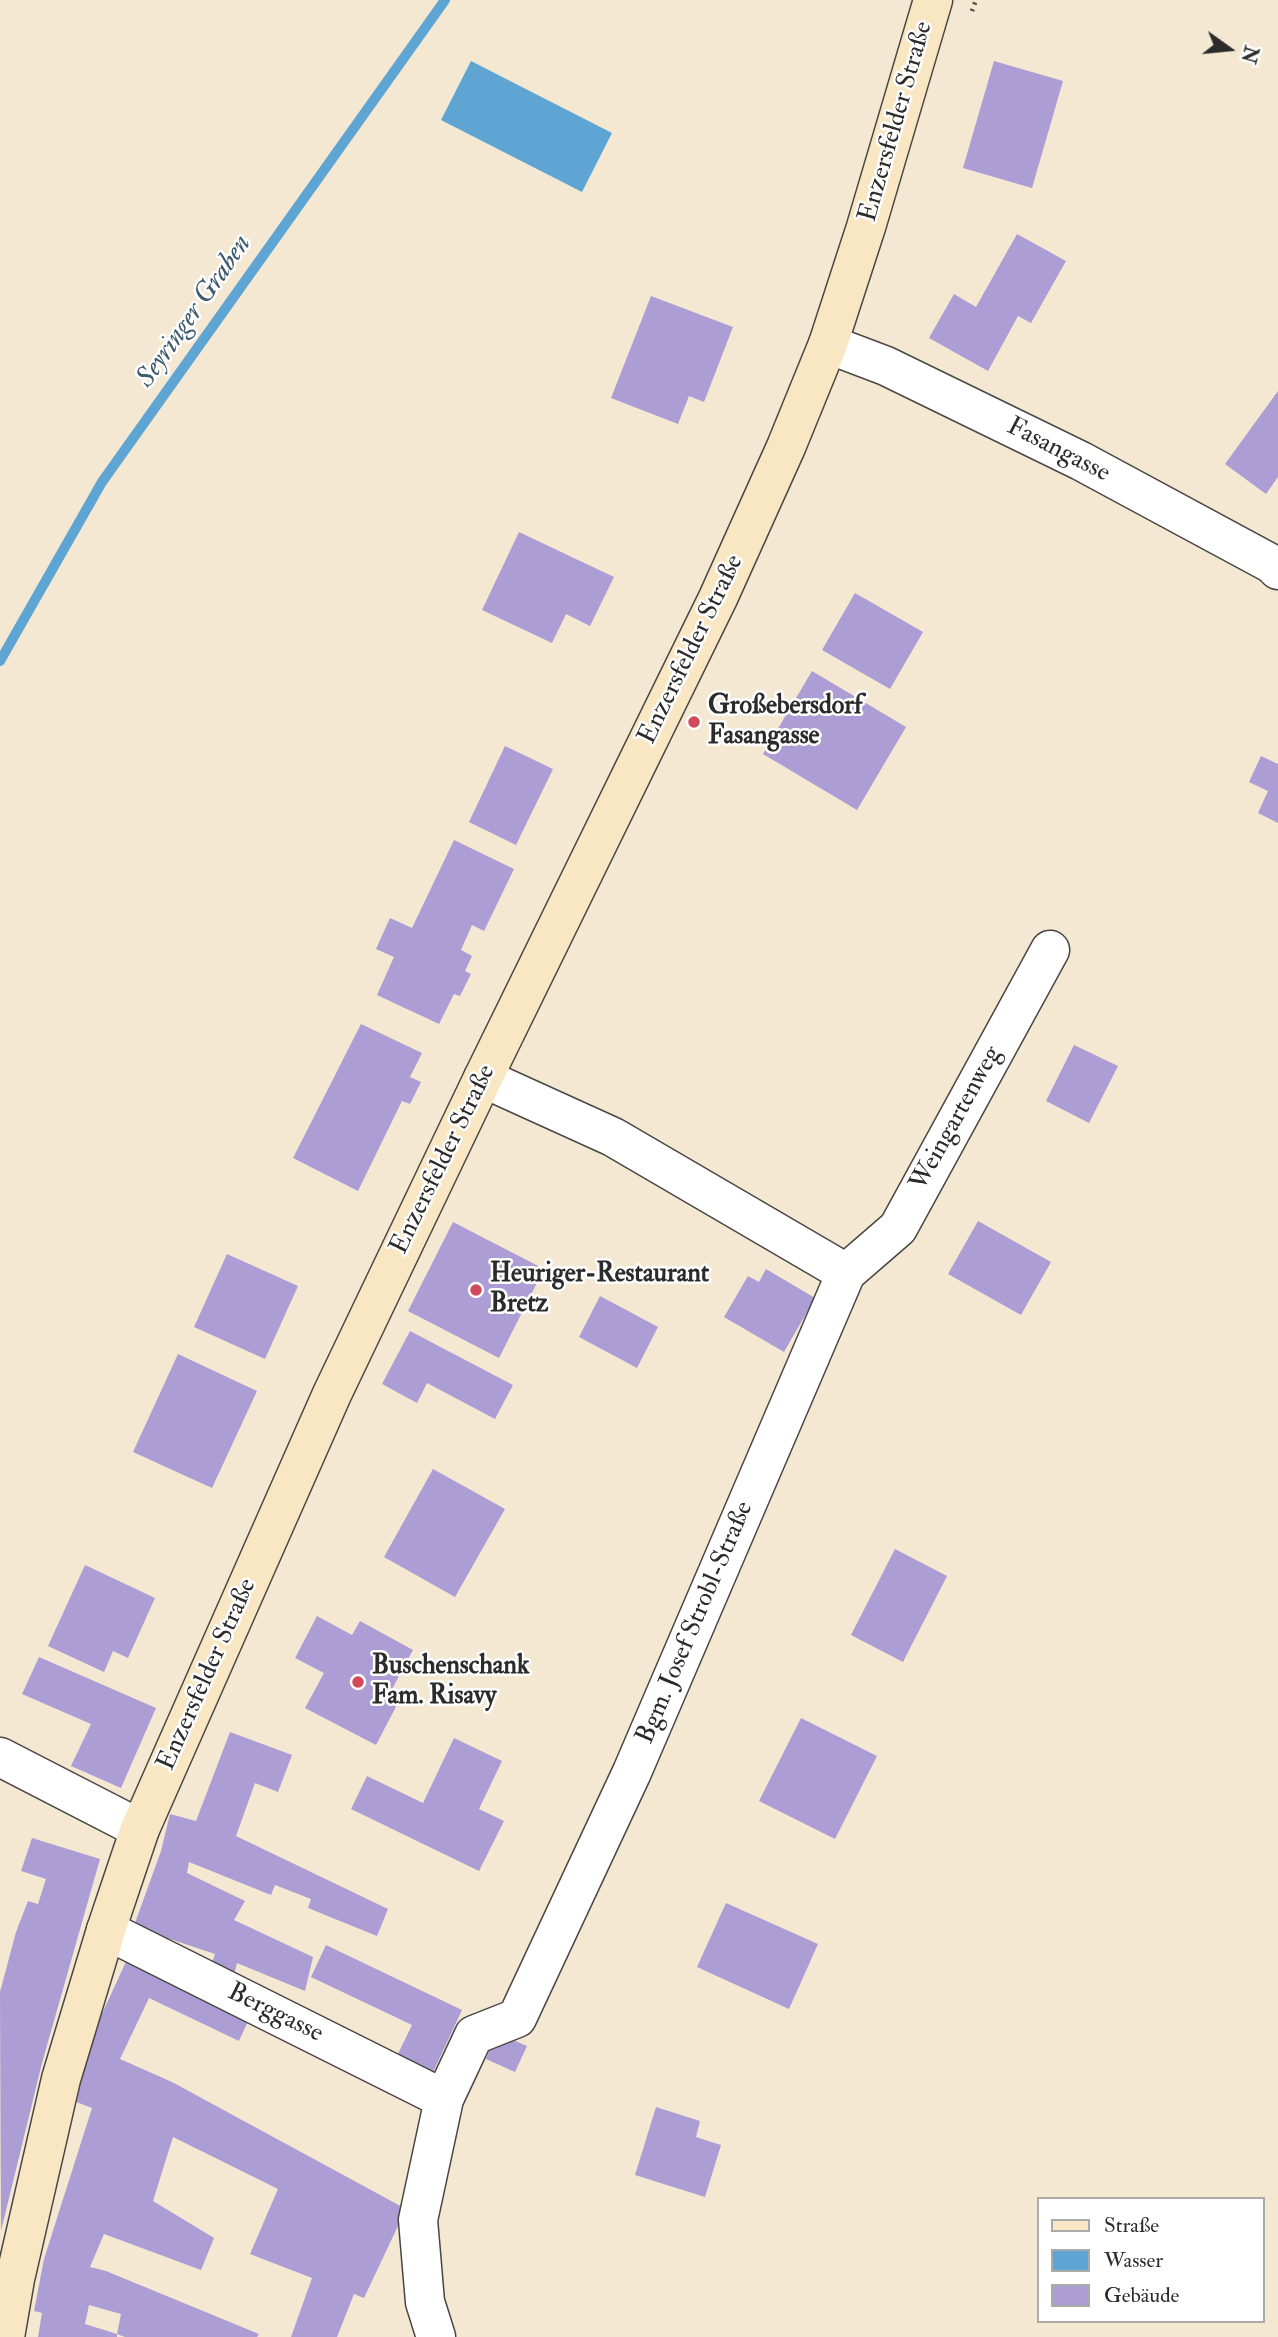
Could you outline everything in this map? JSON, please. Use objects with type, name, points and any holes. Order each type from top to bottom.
[{"type":"street","name":"Enzersfelder Straße","points":[[5,2337],[15,2279],[61,2079],[106,1930],[141,1829],[332,1394],[483,1077],[718,598],[786,447],[828,344],[866,227],[933,0]]},
{"type":"street","name":"Fasangasse","points":[[828,344],[886,366],[1081,461],[1276,563]]},
{"type":"street","name":"Weingartenweg","points":[[846,1273],[898,1228],[1050,950]]},
{"type":"street","points":[[483,1077],[613,1138],[846,1273]]},
{"type":"street","name":"Bgm. Josef Strobl-Straße","points":[[436,2337],[425,2302],[418,2220],[444,2099],[474,2035],[517,2018],[632,1772],[846,1273]]},
{"type":"street","points":[[0,1757],[141,1829]]},
{"type":"street","name":"Berggasse","points":[[106,1930],[444,2099]]},
{"type":"water","points":[[471,61],[612,133],[582,192],[441,120]]},
{"type":"building","points":[[994,61],[1063,81],[1032,188],[963,168]]},
{"type":"building","points":[[1017,234],[1066,261],[1031,323],[1018,316],[988,371],[929,338],[954,294],[976,307]]},
{"type":"building","points":[[651,296],[733,327],[704,402],[689,396],[678,424],[611,398]]},
{"type":"building","points":[[1278,391],[1278,477],[1266,494],[1225,464]]},
{"type":"building","points":[[519,532],[614,577],[590,626],[566,614],[552,643],[482,610]]},
{"type":"building","points":[[855,593],[923,632],[890,689],[822,650]]},
{"type":"building","points":[[812,671],[906,727],[857,810],[763,754]]},
{"type":"building","points":[[505,746],[553,769],[516,845],[469,822]]},
{"type":"building","points":[[1261,756],[1278,764],[1278,823],[1258,813],[1268,791],[1249,782]]},
{"type":"building","points":[[454,840],[514,869],[484,931],[472,925],[461,950],[472,956],[465,971],[471,974],[460,996],[454,994],[439,1024],[377,995],[394,957],[376,949],[390,918],[412,928]]},
{"type":"building","points":[[361,1024],[422,1053],[410,1077],[421,1082],[410,1104],[402,1101],[358,1191],[293,1158]]},
{"type":"building","points":[[1074,1045],[1118,1066],[1089,1123],[1046,1101]]},
{"type":"building","points":[[978,1221],[1051,1262],[1021,1315],[948,1274]]},
{"type":"building","name":"Heuriger-Restaurant Bretz","points":[[453,1222],[544,1269],[499,1358],[408,1311]]},
{"type":"building","points":[[227,1254],[298,1286],[265,1359],[194,1327]]},
{"type":"building","points":[[766,1269],[815,1298],[784,1352],[724,1317],[748,1276],[759,1282]]},
{"type":"building","points":[[600,1296],[658,1327],[637,1368],[579,1337]]},
{"type":"building","points":[[410,1331],[513,1385],[495,1419],[427,1383],[417,1403],[382,1384]]},
{"type":"building","points":[[178,1354],[257,1391],[212,1488],[133,1452]]},
{"type":"building","points":[[433,1469],[505,1509],[455,1597],[384,1557]]},
{"type":"building","points":[[895,1549],[947,1576],[903,1662],[851,1635]]},
{"type":"building","points":[[85,1565],[155,1598],[128,1658],[113,1651],[104,1672],[48,1646]]},
{"type":"building","name":"Buschenschank Fam. Risavy","points":[[317,1616],[352,1635],[360,1621],[413,1650],[391,1691],[401,1697],[376,1745],[305,1708],[324,1673],[295,1658]]},
{"type":"building","points":[[39,1657],[156,1708],[121,1788],[71,1766],[91,1724],[22,1694]]},
{"type":"building","points":[[801,1718],[877,1756],[835,1839],[759,1801]]},
{"type":"building","points":[[230,1732],[292,1755],[278,1792],[255,1783],[236,1836],[388,1909],[377,1936],[308,1908],[311,1899],[275,1885],[271,1895],[189,1862],[187,1873],[245,1901],[234,1920],[313,1957],[305,1991],[237,1963],[233,1979],[209,1972],[215,1954],[167,1938],[135,1923],[161,1851],[170,1814],[196,1821]]},
{"type":"building","points":[[454,1738],[502,1761],[479,1809],[504,1821],[479,1871],[351,1809],[367,1776],[423,1803]]},
{"type":"building","points":[[32,1838],[100,1859],[42,2063],[1,2231],[0,1992],[16,1932],[28,1901],[38,1904],[46,1879],[21,1871]]},
{"type":"building","points":[[726,1903],[818,1944],[789,2009],[697,1967]]},
{"type":"building","points":[[326,1945],[462,2010],[428,2083],[392,2066],[412,2025],[311,1977]]},
{"type":"building","points":[[130,1953],[253,2010],[239,2041],[149,1998],[120,2059],[172,2082],[406,2209],[364,2298],[354,2294],[337,2337],[291,2337],[312,2278],[250,2254],[278,2189],[173,2137],[153,2201],[214,2238],[201,2270],[104,2234],[90,2267],[106,2271],[259,2334],[257,2337],[125,2337],[117,2334],[117,2337],[38,2337],[42,2313],[34,2311],[44,2259],[92,2108],[71,2100],[88,2044]],"holes":[[[89,2305],[121,2314],[117,2334],[85,2324]]]},
{"type":"building","points":[[497,2033],[527,2046],[515,2072],[486,2059]]},
{"type":"building","points":[[656,2107],[700,2121],[696,2137],[721,2145],[705,2197],[635,2175]]},
{"type":"waterway","name":"Seyringer Graben","points":[[0,661],[102,482],[445,0]]},
{"type":"place","name":"Großebersdorf Fasangasse","points":[[694,722]]},
{"type":"place","name":"Heuriger-Restaurant Bretz","points":[[476,1290]]},
{"type":"place","name":"Buschenschank Fam. Risavy","points":[[358,1682]]}]
